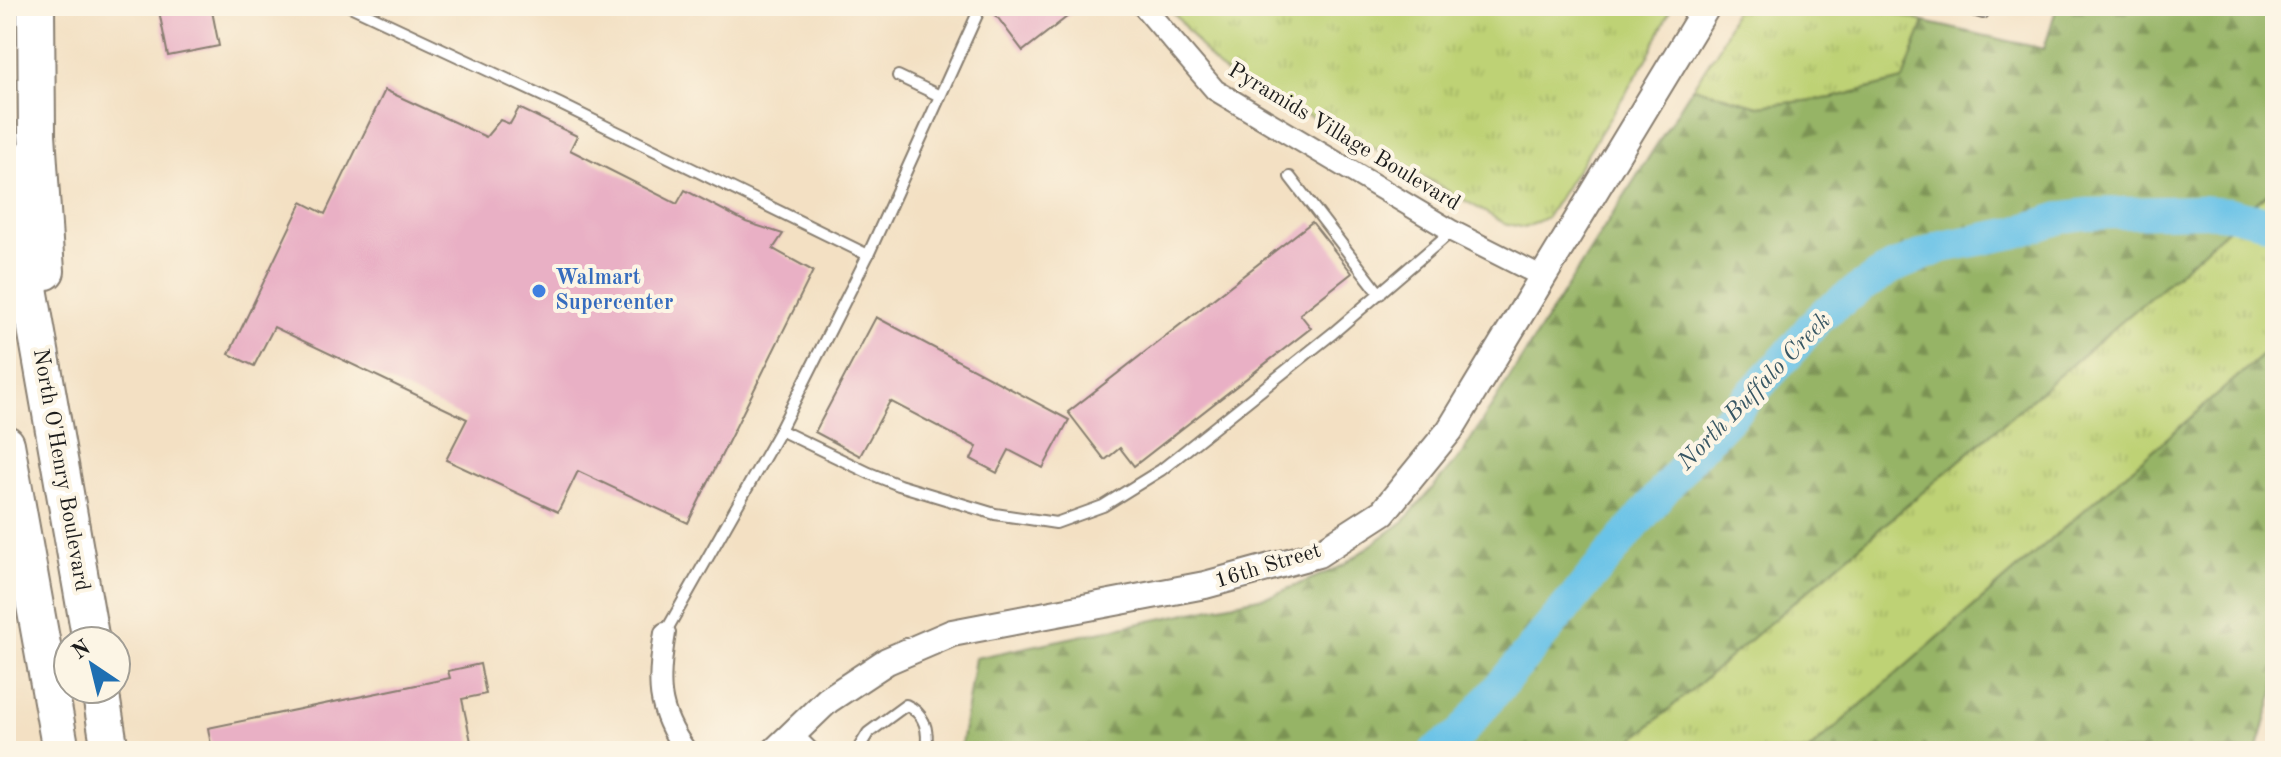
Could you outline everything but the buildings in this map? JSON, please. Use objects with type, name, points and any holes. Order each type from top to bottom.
[{"type":"highway","points":[[36,6],[37,134],[65,492]]},
{"type":"highway","name":"North O'Henry Boulevard","points":[[6,157],[88,625]]},
{"type":"highway","points":[[6,444],[61,751]]},
{"type":"highway","points":[[103,705],[110,751]]},
{"type":"street","name":"Pyramids Village Boulevard","points":[[1143,6],[1215,90],[1452,231],[1543,277]]},
{"type":"street","name":"16th Street","points":[[775,751],[828,700],[887,661],[952,633],[1205,585],[1318,554],[1383,512],[1440,442],[1707,6]]},
{"type":"street","points":[[665,633],[660,702],[671,730],[686,751]]},
{"type":"lane","points":[[350,6],[560,104],[868,255]]},
{"type":"lane","points":[[665,633],[780,430],[868,255],[981,6]]},
{"type":"lane","points":[[1959,6],[1983,13],[1986,6]]},
{"type":"lane","points":[[898,76],[940,96]]},
{"type":"lane","points":[[1290,177],[1380,294]]},
{"type":"lane","points":[[780,430],[899,485],[995,514],[1056,523],[1103,506],[1161,470],[1380,294],[1452,231]]},
{"type":"lane","points":[[857,751],[868,733],[906,705],[917,709],[925,723],[928,735],[926,751]]},
{"type":"lane","points":[[795,732],[815,751]]},
{"type":"green space","points":[[1168,6],[1672,6],[1647,59],[1547,217],[1525,228],[1504,223],[1358,139],[1237,82],[1213,62]]},
{"type":"green space","points":[[1736,6],[1872,6],[1924,22],[1903,80],[1832,98],[1758,106],[1693,87],[1720,46]]},
{"type":"green space","points":[[2057,6],[2275,6],[2275,186],[2168,282],[1620,751],[960,751],[975,658],[1273,595],[1342,566],[1404,521],[1461,455],[1693,87],[1758,106],[1832,98],[1903,80],[1924,22],[2044,49]]},
{"type":"green space","points":[[2275,186],[2275,344],[1808,751],[1620,751],[2168,282]]},
{"type":"green space","points":[[2275,344],[2275,689],[2257,751],[1808,751]]},
{"type":"waterway","name":"North Buffalo Creek","points":[[1435,751],[1460,734],[1695,453],[1811,327],[1827,311],[1892,268],[1942,247],[2014,233],[2064,217],[2086,214],[2200,211],[2229,213],[2275,224]]},
{"type":"place","name":"Walmart Supercenter","points":[[539,291]]}]
